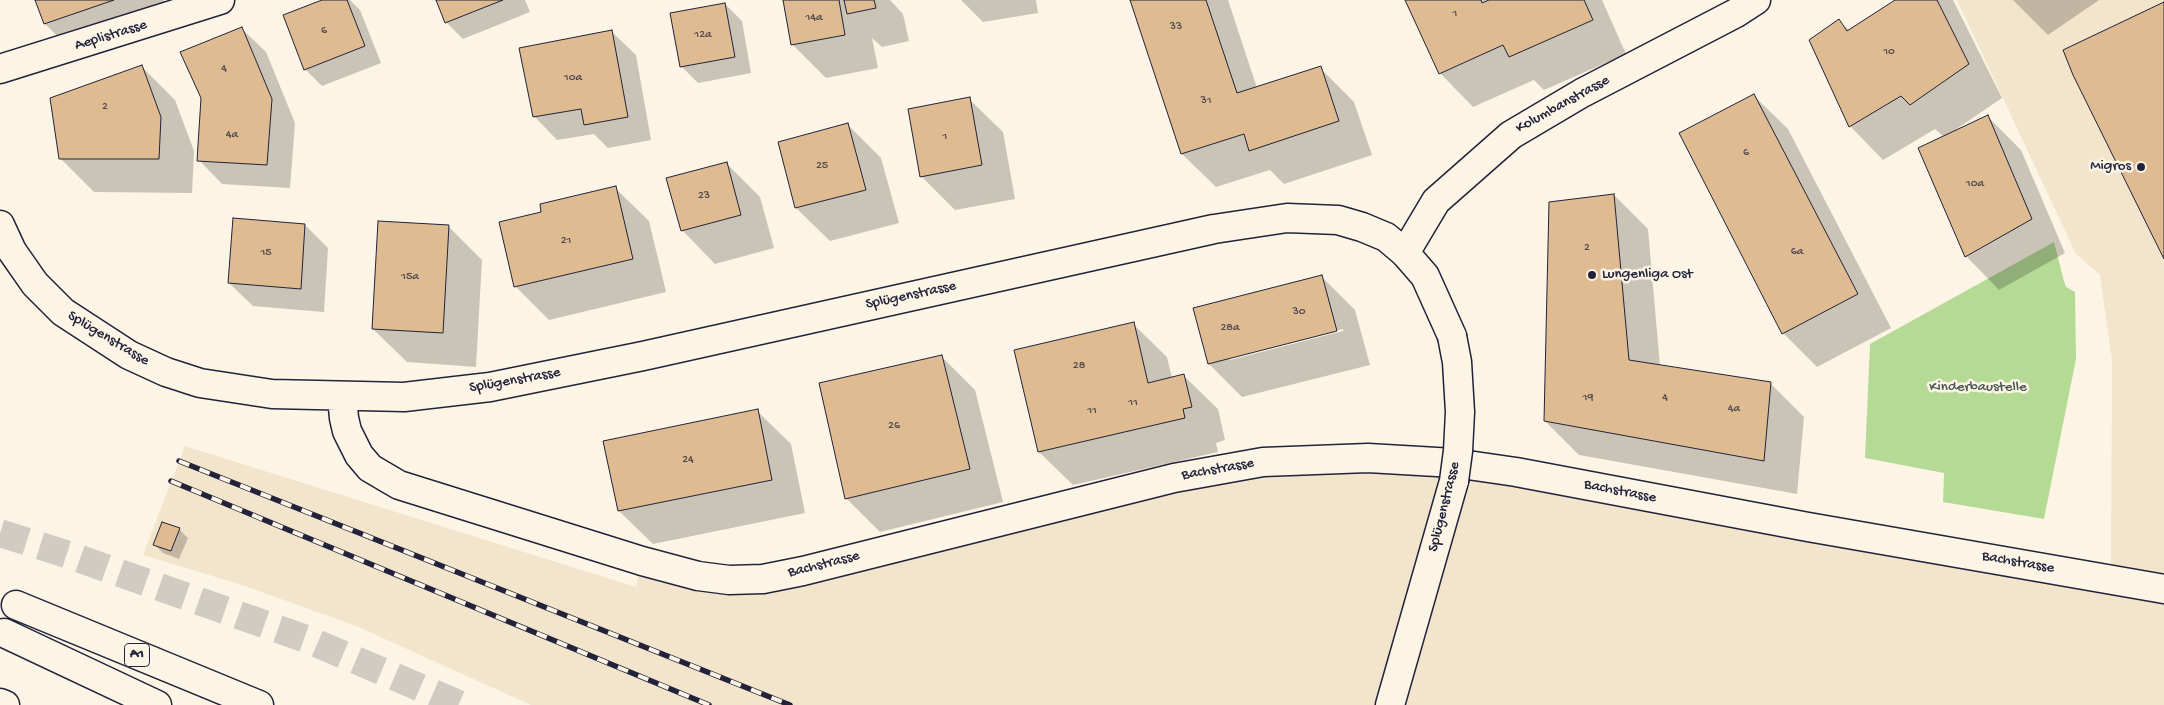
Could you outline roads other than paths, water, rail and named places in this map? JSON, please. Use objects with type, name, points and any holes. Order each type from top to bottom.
[{"type":"main road","name":"Aeplistrasse","points":[[0,70],[220,0]]},
{"type":"main road","name":"Kolumbanstrasse","points":[[1405,253],[1436,201],[1510,135],[1540,116],[1736,13],[1756,0]]},
{"type":"main road","name":"Splügenstrasse","points":[[0,225],[12,251],[35,284],[64,312],[139,360],[166,372],[200,383],[272,394],[404,397],[490,387],[634,358],[1214,229],[1288,218],[1338,220],[1362,226],[1386,237],[1405,253],[1424,276],[1433,291],[1452,336],[1457,362],[1460,412],[1454,481],[1390,705]]},
{"type":"main road","name":"Bachstrasse","points":[[342,396],[347,431],[359,455],[370,468],[399,485],[642,561],[698,576],[729,580],[763,579],[803,571],[1174,478],[1263,462],[1368,458],[1454,464],[1516,472],[1818,529],[2164,588]]},
{"type":"main road","name":"A1","points":[[16,605],[258,705]]},
{"type":"main road","name":"A1","points":[[4,633],[158,705]]},
{"type":"main road","points":[[0,703],[5,705]]},
{"type":"tunnel","points":[[0,533],[69,555],[309,640],[461,705]]},
{"type":"railway","points":[[179,461],[790,705]]},
{"type":"railway","points":[[171,481],[709,705]]},
{"type":"place","name":"Migros","points":[[2141,167]]},
{"type":"place","name":"Lungenliga Ost","points":[[1592,275]]},
{"type":"park label","name":"Kinderbaustelle","points":[[1978,388]]}]
